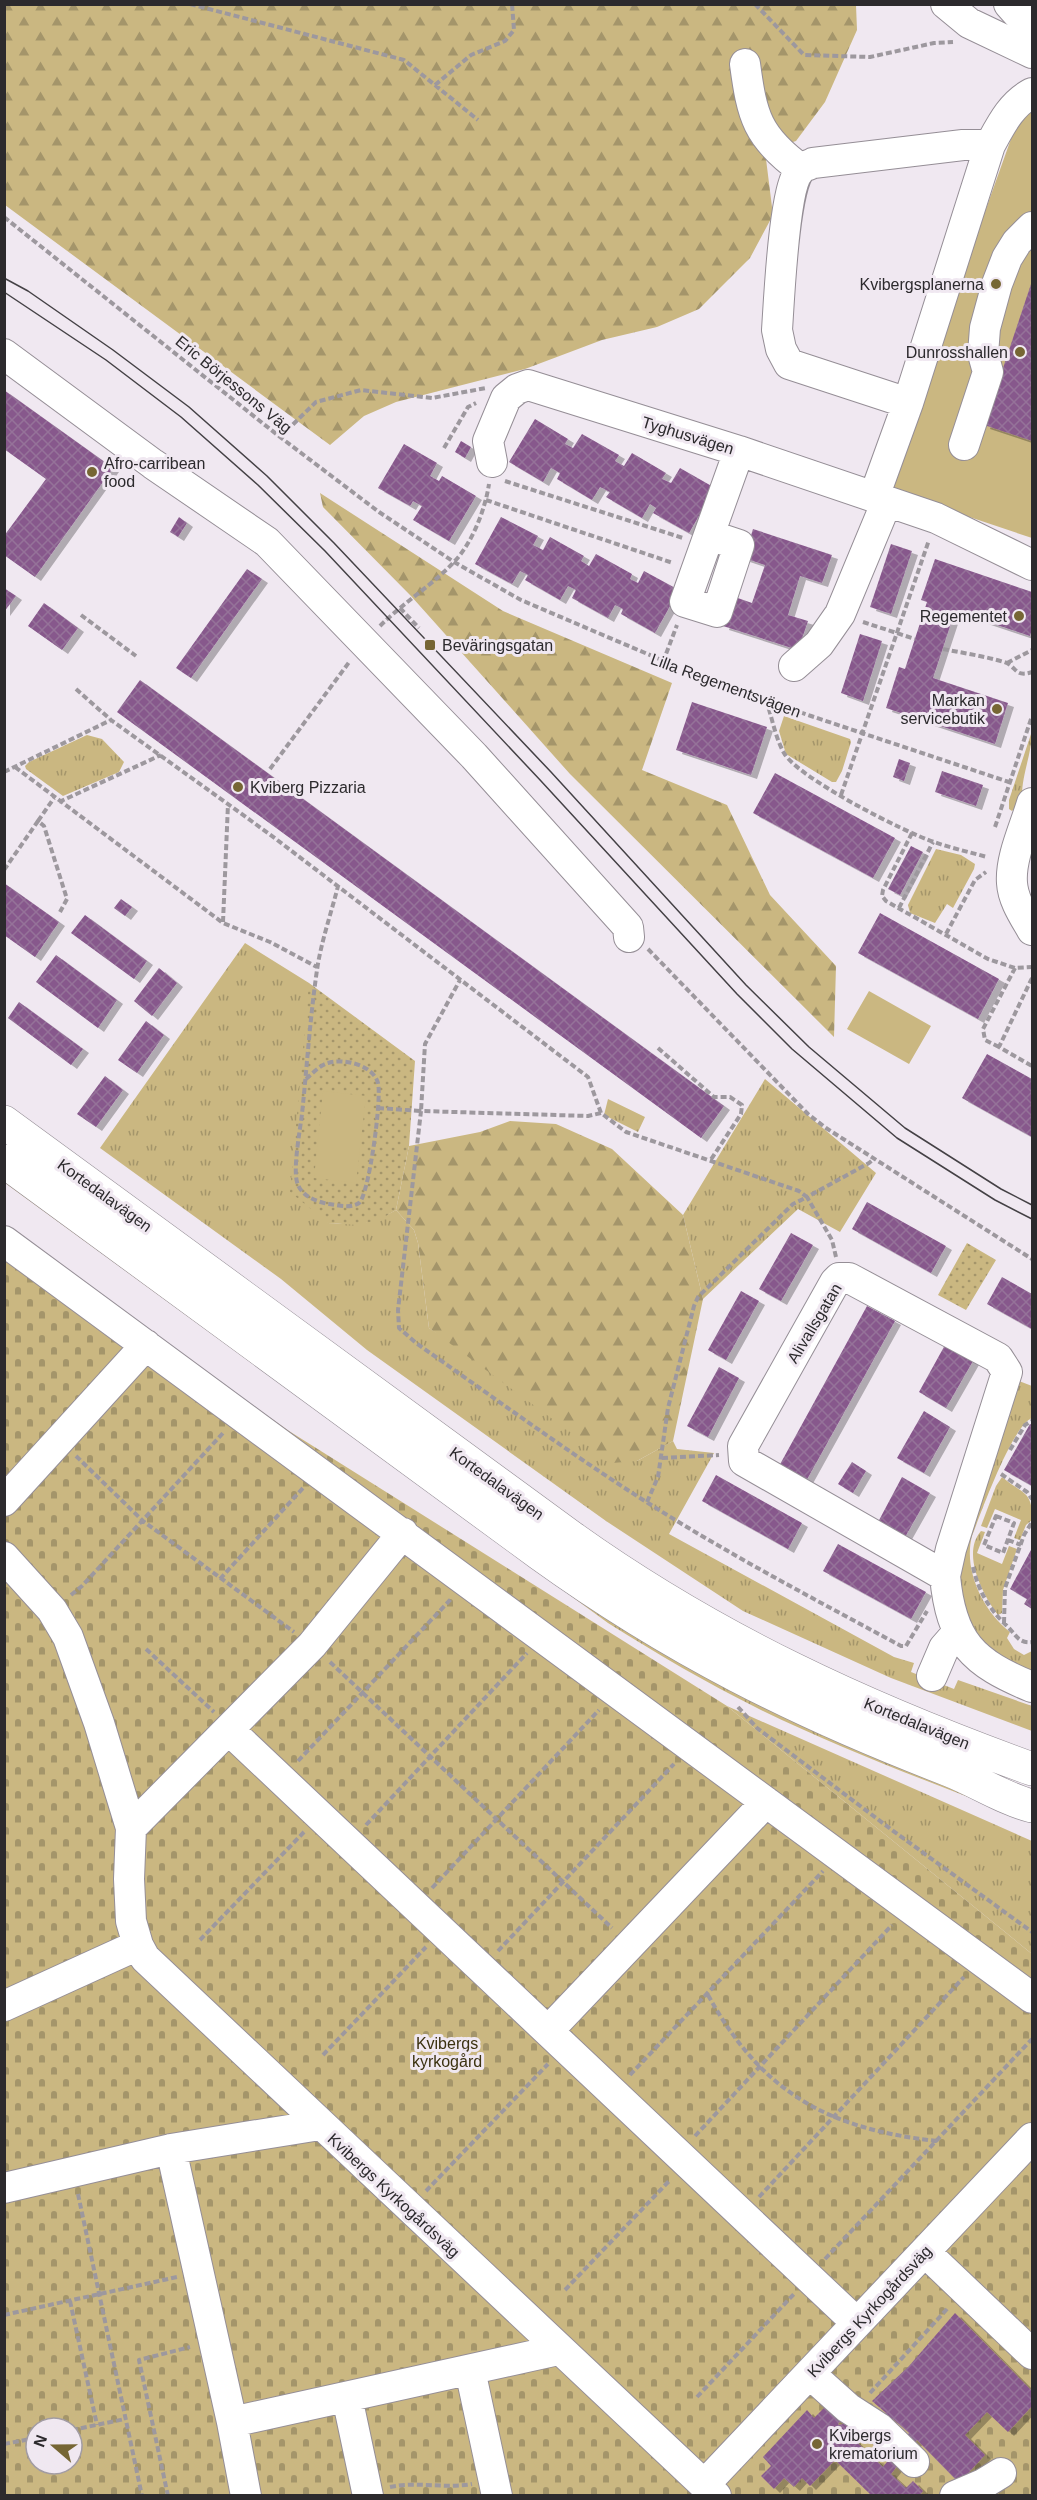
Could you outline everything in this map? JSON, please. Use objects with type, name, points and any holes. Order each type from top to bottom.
[{"type":"main road","name":"Kortedalavägen","points":[[4,1122],[571,1537],[665,1600],[728,1637],[795,1671],[946,1736],[1032,1769]]},
{"type":"main road","name":"Kortedalavägen","points":[[4,1161],[531,1548],[630,1617],[718,1668],[816,1717],[976,1780],[1032,1806]]},
{"type":"street","points":[[946,4],[969,22],[1032,53]]},
{"type":"street","points":[[1009,4],[1025,22],[1032,39]]},
{"type":"street","points":[[745,64],[750,99],[758,125],[782,155],[801,169]]},
{"type":"street","points":[[794,666],[819,644],[840,614],[881,499],[905,413],[990,145],[1003,122],[1026,97]]},
{"type":"street","points":[[905,413],[789,364],[781,349],[777,330],[788,208],[793,181],[801,169],[813,163],[990,145]]},
{"type":"street","points":[[964,445],[988,372],[983,354],[985,328],[997,284],[1007,258],[1017,242],[1032,227]]},
{"type":"street","points":[[4,354],[153,464],[267,542],[474,756],[628,927],[629,937]]},
{"type":"street","points":[[491,469],[488,441],[506,398],[522,387]]},
{"type":"street","name":"Tyghusvägen","points":[[522,387],[739,451],[936,518],[1032,565]]},
{"type":"street","points":[[704,550],[739,451]]},
{"type":"street","points":[[1032,802],[1013,866],[1012,884],[1018,904],[1032,930]]},
{"type":"street","points":[[4,1241],[1032,1998]]},
{"type":"street","name":"Alivallsgatan","points":[[945,1576],[744,1461],[743,1446],[839,1278],[849,1278],[998,1358],[1008,1372],[951,1549],[945,1576],[946,1600],[958,1632],[983,1662],[1000,1673],[1032,1687]]},
{"type":"street","points":[[4,1501],[146,1345]]},
{"type":"street","points":[[131,1828],[312,1645],[403,1533]]},
{"type":"street","points":[[4,1557],[51,1610],[68,1638],[81,1673],[114,1768],[131,1828],[129,1879],[131,1921],[138,1945],[145,1958],[320,2124]]},
{"type":"street","points":[[4,1580],[51,1610]]},
{"type":"street","points":[[932,1676],[944,1648],[958,1632]]},
{"type":"street","points":[[229,1730],[857,2323]]},
{"type":"street","points":[[556,2039],[630,1945],[766,1802]]},
{"type":"street","points":[[4,2006],[138,1945]]},
{"type":"street","name":"Kvibergs Kyrkogårdsväg","points":[[4,2188],[171,2149],[320,2124],[558,2350],[710,2490],[857,2323],[1030,2146]]},
{"type":"street","points":[[171,2149],[232,2422],[246,2496]]},
{"type":"street","points":[[925,2252],[1032,2354]]},
{"type":"street","points":[[232,2422],[558,2350]]},
{"type":"street","points":[[470,2370],[495,2487]]},
{"type":"street","points":[[810,2374],[848,2408],[879,2428],[914,2462]]},
{"type":"street","points":[[347,2397],[375,2492]]},
{"type":"street","points":[[955,2496],[1000,2473]]},
{"type":"path","points":[[190,4],[404,60],[478,120]]},
{"type":"path","points":[[435,85],[471,55],[505,41],[514,30],[512,4]]},
{"type":"path","points":[[755,4],[804,56],[870,57],[934,43],[957,42]]},
{"type":"path","name":"Eric Börjessons Väg","points":[[4,217],[280,437],[379,512],[454,562]]},
{"type":"path","points":[[280,437],[316,402],[360,390],[432,398],[482,387],[522,387]]},
{"type":"path","points":[[454,562],[469,541],[486,500],[491,469],[704,550]]},
{"type":"path","points":[[486,500],[704,550]]},
{"type":"path","points":[[841,795],[936,518]]},
{"type":"path","name":"Lilla Regementsvägen","points":[[454,562],[521,600],[663,662],[863,734],[1010,782]]},
{"type":"path","points":[[400,608],[419,628]]},
{"type":"path","points":[[840,614],[897,635],[915,639]]},
{"type":"path","points":[[81,615],[136,656]]},
{"type":"path","points":[[663,662],[672,636]]},
{"type":"path","points":[[943,648],[1007,663],[1016,672],[1024,675],[1032,672]]},
{"type":"path","points":[[1007,663],[1032,650]]},
{"type":"path","points":[[76,689],[111,720],[228,803],[588,1077],[601,1113],[626,1132],[799,1191],[807,1197],[832,1240],[839,1278]]},
{"type":"path","points":[[766,700],[784,752],[797,768],[841,795],[912,833],[933,842],[987,857]]},
{"type":"path","points":[[4,772],[111,720]]},
{"type":"path","points":[[59,802],[161,755]]},
{"type":"path","points":[[15,767],[223,923],[270,942],[317,968]]},
{"type":"path","points":[[4,870],[54,798]]},
{"type":"path","points":[[223,923],[228,803]]},
{"type":"path","points":[[38,821],[44,826],[67,899],[60,912]]},
{"type":"path","points":[[912,833],[882,893],[886,901],[988,959],[1015,968],[1032,967]]},
{"type":"path","points":[[899,908],[933,842]]},
{"type":"path","points":[[946,934],[975,880],[986,872]]},
{"type":"path","points":[[306,1079],[326,1063],[342,1061],[368,1070],[378,1081],[378,1108],[366,1193],[359,1203],[346,1207],[316,1201],[302,1192],[296,1180],[306,1079],[317,968],[338,886]]},
{"type":"path","points":[[629,937],[644,945],[808,1113],[826,1128],[1032,1259]]},
{"type":"path","points":[[1015,968],[983,1029],[985,1040],[1032,1066]]},
{"type":"path","points":[[999,1047],[1032,978]]},
{"type":"path","points":[[460,980],[425,1044],[421,1111],[398,1310],[399,1328],[416,1343],[562,1446],[647,1502],[718,1546],[901,1646],[906,1647],[929,1607]]},
{"type":"path","points":[[658,1048],[714,1097],[730,1097],[742,1105],[741,1114],[710,1161]]},
{"type":"path","points":[[378,1108],[588,1116],[601,1113]]},
{"type":"path","points":[[647,1502],[662,1458],[669,1408],[698,1297],[792,1204],[870,1163],[874,1158]]},
{"type":"path","points":[[51,1610],[82,1586],[240,1414]]},
{"type":"path","points":[[1008,1455],[1032,1422]]},
{"type":"path","points":[[61,1441],[143,1521],[312,1645],[630,1945]]},
{"type":"path","points":[[662,1458],[725,1455]]},
{"type":"path","points":[[996,1481],[1004,1464]]},
{"type":"path","points":[[220,1579],[318,1472]]},
{"type":"path","points":[[1000,1473],[1027,1492],[1032,1499]]},
{"type":"path","points":[[996,1516],[1014,1523],[1008,1540],[1003,1553],[984,1545],[996,1516]]},
{"type":"path","points":[[1004,1623],[1005,1588],[1027,1528],[1032,1522]]},
{"type":"path","points":[[1008,1540],[1021,1545]]},
{"type":"path","points":[[972,1560],[980,1589],[991,1608],[1018,1639],[1032,1642]]},
{"type":"path","points":[[280,1779],[363,1694],[467,1581]]},
{"type":"path","points":[[349,1844],[542,1637]]},
{"type":"path","points":[[146,1649],[222,1719],[229,1730]]},
{"type":"path","points":[[415,1905],[617,1691]]},
{"type":"path","points":[[735,1703],[757,1728],[1032,1932]]},
{"type":"path","points":[[481,1968],[690,1747]]},
{"type":"path","points":[[200,1940],[319,1815]]},
{"type":"path","points":[[613,2093],[838,1855]]},
{"type":"path","points":[[565,2290],[682,2159],[760,2067],[909,1907]]},
{"type":"path","points":[[323,2055],[441,1931]]},
{"type":"path","points":[[742,2215],[981,1959]]},
{"type":"path","points":[[708,1995],[723,2023],[760,2067],[811,2107],[833,2118],[900,2137],[938,2141]]},
{"type":"path","points":[[409,2209],[556,2039]]},
{"type":"path","points":[[697,2397],[1032,2039]]},
{"type":"path","points":[[74,2173],[142,2496]]},
{"type":"path","points":[[4,2315],[199,2272]]},
{"type":"path","points":[[869,2393],[964,2291]]},
{"type":"path","points":[[70,2301],[97,2425]]},
{"type":"path","points":[[168,2496],[139,2360],[214,2341]]},
{"type":"path","points":[[84,2428],[125,2419]]},
{"type":"path","points":[[4,2444],[24,2440]]},
{"type":"path","points":[[375,2492],[413,2484],[438,2487],[463,2485],[495,2487]]},
{"type":"green space","points":[[5,5],[856,5],[857,30],[825,102],[796,141],[765,151],[773,215],[750,258],[699,309],[657,327],[602,340],[525,369],[396,402],[364,416],[330,445],[5,205]]},
{"type":"green space","name":"Kvibergsplanerna","points":[[1032,80],[1032,538],[886,489]]},
{"type":"green space","points":[[320,493],[503,611],[672,683],[642,770],[727,805],[770,895],[836,966],[834,1037],[570,774],[411,596],[323,507]]},
{"type":"green space","points":[[784,716],[850,739],[842,771],[836,782],[832,782],[786,754],[779,731]]},
{"type":"green space","points":[[1032,731],[1022,800],[1012,811],[1009,809],[1009,800]]},
{"type":"green space","points":[[87,735],[102,739],[124,762],[119,772],[63,796],[26,769],[25,766],[29,762]]},
{"type":"green space","points":[[936,849],[961,855],[975,864],[953,908],[947,904],[935,923],[910,913],[908,905]]},
{"type":"green space","points":[[245,943],[309,983],[328,1223],[363,1223],[396,1210],[414,1230],[418,1243],[429,1328],[637,1461],[673,1441],[677,1449],[714,1453],[669,1534],[894,1657],[914,1663],[911,1672],[954,1689],[958,1680],[1032,1706],[1032,1731],[891,1678],[743,1611],[606,1521],[367,1350],[281,1279],[100,1148]]},
{"type":"green space","points":[[309,983],[415,1061],[409,1146],[396,1210],[379,1220],[357,1225],[328,1223],[290,1192]]},
{"type":"green space","points":[[869,991],[931,1026],[909,1064],[847,1029]]},
{"type":"green space","points":[[765,1079],[876,1173],[840,1232],[798,1209],[703,1299],[683,1215]]},
{"type":"green space","points":[[323,1091],[366,1096],[356,1183],[314,1178]]},
{"type":"green space","points":[[608,1099],[645,1117],[638,1132],[604,1115]]},
{"type":"green space","points":[[510,1121],[556,1124],[612,1149],[683,1215],[703,1299],[673,1441],[637,1461],[612,1463],[429,1328],[418,1243],[414,1230],[396,1210],[409,1146],[480,1132]]},
{"type":"green space","points":[[5,1176],[1032,1822],[792,1725],[701,1679],[608,1623],[5,1183]]},
{"type":"green space","name":"Kvibergs kyrkogård","points":[[4,1229],[289,1431],[727,1706],[1032,1954],[1032,2495],[5,2495]]},
{"type":"green space","points":[[967,1243],[996,1260],[966,1310],[938,1295]]},
{"type":"green space","points":[[1019,1381],[1032,1386],[1032,1418],[1024,1424],[1015,1437],[998,1471],[972,1536],[970,1562],[973,1576],[984,1601],[991,1613],[1010,1632],[1007,1638],[1014,1649],[1024,1655],[1032,1651],[1032,1680],[975,1642],[955,1580]]},
{"type":"green space","points":[[1002,1477],[1025,1494],[1031,1503],[1032,1520],[1026,1525],[1020,1540],[1014,1538],[1021,1520],[995,1509],[987,1528],[981,1526],[996,1486]]},
{"type":"green space","points":[[981,1531],[985,1532],[977,1553],[1002,1564],[1009,1546],[1017,1549],[1003,1590],[1002,1613],[998,1615],[986,1597],[976,1574],[973,1551],[975,1540]]},
{"type":"green space","points":[[727,1706],[1032,1841],[1032,1954]]},
{"type":"building","name":"Dunrosshallen","points":[[1032,281],[1032,441],[984,425]]},
{"type":"building","points":[[4,390],[113,468],[35,577],[4,555],[4,536],[46,479],[4,449]]},
{"type":"building","points":[[535,419],[568,439],[565,444],[573,448],[582,434],[619,455],[615,461],[624,466],[632,453],[666,473],[662,479],[671,483],[680,468],[715,488],[689,533],[653,513],[656,508],[650,504],[642,518],[606,497],[610,492],[600,487],[592,500],[557,479],[560,473],[551,468],[543,482],[509,462]]},
{"type":"building","points":[[461,441],[471,447],[465,458],[455,452]]},
{"type":"building","points":[[404,444],[437,463],[430,476],[439,481],[442,476],[476,496],[449,541],[413,520],[422,506],[413,501],[410,506],[378,488]]},
{"type":"building","points":[[179,517],[187,523],[178,537],[170,532]]},
{"type":"building","points":[[501,517],[538,536],[533,545],[543,550],[550,537],[584,556],[581,561],[589,566],[596,554],[632,574],[630,579],[638,583],[644,571],[679,590],[655,633],[621,614],[623,609],[615,605],[608,618],[572,598],[576,590],[568,586],[560,600],[525,580],[528,575],[520,571],[512,584],[475,564]]},
{"type":"building","points":[[753,529],[832,555],[822,583],[800,576],[788,615],[808,621],[798,650],[723,626],[732,596],[752,603],[765,565],[744,558]]},
{"type":"building","points":[[891,544],[912,551],[891,614],[870,607]]},
{"type":"building","points":[[935,559],[1032,592],[1030,636],[955,611],[933,678],[1008,703],[995,744],[886,708],[899,667],[905,669],[927,602],[921,600]]},
{"type":"building","points":[[247,569],[262,579],[191,678],[176,668]]},
{"type":"building","points":[[4,588],[16,596],[4,612]]},
{"type":"building","points":[[44,603],[78,628],[62,650],[28,626]]},
{"type":"building","points":[[860,634],[882,641],[863,701],[841,693]]},
{"type":"building","points":[[140,680],[724,1106],[701,1138],[117,712]]},
{"type":"building","points":[[692,702],[767,727],[751,775],[676,750]]},
{"type":"building","points":[[899,759],[910,763],[904,781],[893,777]]},
{"type":"building","points":[[942,771],[983,785],[976,806],[935,792]]},
{"type":"building","points":[[775,773],[895,838],[873,878],[753,813]]},
{"type":"building","points":[[911,846],[923,852],[900,895],[888,889]]},
{"type":"building","points":[[4,883],[59,922],[35,957],[4,935]]},
{"type":"building","points":[[121,899],[132,907],[125,916],[114,908]]},
{"type":"building","points":[[880,913],[999,979],[978,1019],[858,953]]},
{"type":"building","points":[[85,915],[147,961],[134,979],[71,933]]},
{"type":"building","points":[[56,955],[117,1000],[98,1028],[36,982]]},
{"type":"building","points":[[159,968],[177,983],[152,1016],[134,1001]]},
{"type":"building","points":[[19,1002],[83,1049],[71,1065],[8,1018]]},
{"type":"building","points":[[146,1021],[164,1035],[137,1073],[118,1060]]},
{"type":"building","points":[[987,1054],[1032,1079],[1032,1137],[962,1098]]},
{"type":"building","points":[[105,1076],[123,1090],[96,1127],[77,1114]]},
{"type":"building","points":[[867,1202],[946,1246],[931,1273],[852,1229]]},
{"type":"building","points":[[791,1233],[813,1245],[781,1301],[759,1289]]},
{"type":"building","points":[[1002,1277],[1032,1294],[1032,1329],[987,1304]]},
{"type":"building","points":[[741,1291],[759,1301],[726,1360],[708,1350]]},
{"type":"building","points":[[867,1306],[895,1321],[805,1483],[778,1468]]},
{"type":"building","points":[[945,1345],[973,1361],[946,1408],[919,1392]]},
{"type":"building","points":[[719,1367],[739,1378],[708,1437],[687,1426]]},
{"type":"building","points":[[924,1411],[950,1427],[924,1473],[897,1458]]},
{"type":"building","points":[[1030,1424],[1032,1425],[1032,1486],[1004,1470]]},
{"type":"building","points":[[852,1462],[866,1471],[853,1493],[838,1484]]},
{"type":"building","points":[[716,1475],[802,1523],[788,1549],[702,1501]]},
{"type":"building","points":[[902,1477],[930,1493],[904,1539],[877,1524]]},
{"type":"building","points":[[838,1544],[926,1592],[911,1619],[823,1571]]},
{"type":"building","points":[[1032,1548],[1032,1609],[1024,1604],[1027,1599],[1010,1589]]},
{"type":"building","points":[[955,2313],[1032,2391],[1032,2406],[1008,2432],[987,2412],[965,2435],[985,2455],[959,2483],[917,2440],[891,2474],[906,2488],[913,2481],[923,2491],[919,2496],[872,2496],[835,2460],[810,2486],[802,2478],[794,2487],[784,2478],[774,2489],[761,2476],[771,2466],[763,2457],[807,2410],[814,2418],[831,2401],[846,2415],[839,2425],[886,2413],[872,2401],[909,2366]],"holes":[[[893,2419],[909,2433],[883,2467],[845,2431]]]},
{"type":"tram line","points":[[4,278],[28,291],[113,350],[189,407],[267,476],[334,543],[551,772],[746,985],[809,1047],[905,1128],[1001,1189],[1032,1205]]},
{"type":"tram line","points":[[4,292],[106,360],[181,417],[258,485],[325,551],[737,994],[792,1049],[897,1138],[995,1200],[1032,1219]]},
{"type":"place","name":"Kvibergsplanerna","points":[[996,284]]},
{"type":"place","name":"Dunrosshallen","points":[[1020,352]]},
{"type":"place","name":"Afro-carribean food","points":[[92,472]]},
{"type":"place","name":"Regementet","points":[[1019,616]]},
{"type":"place","name":"Beväringsgatan","points":[[430,645]]},
{"type":"place","name":"Markan servicebutik","points":[[997,709]]},
{"type":"place","name":"Kviberg Pizzaria","points":[[238,787]]},
{"type":"place","name":"Kvibergs krematorium","points":[[817,2444]]}]
